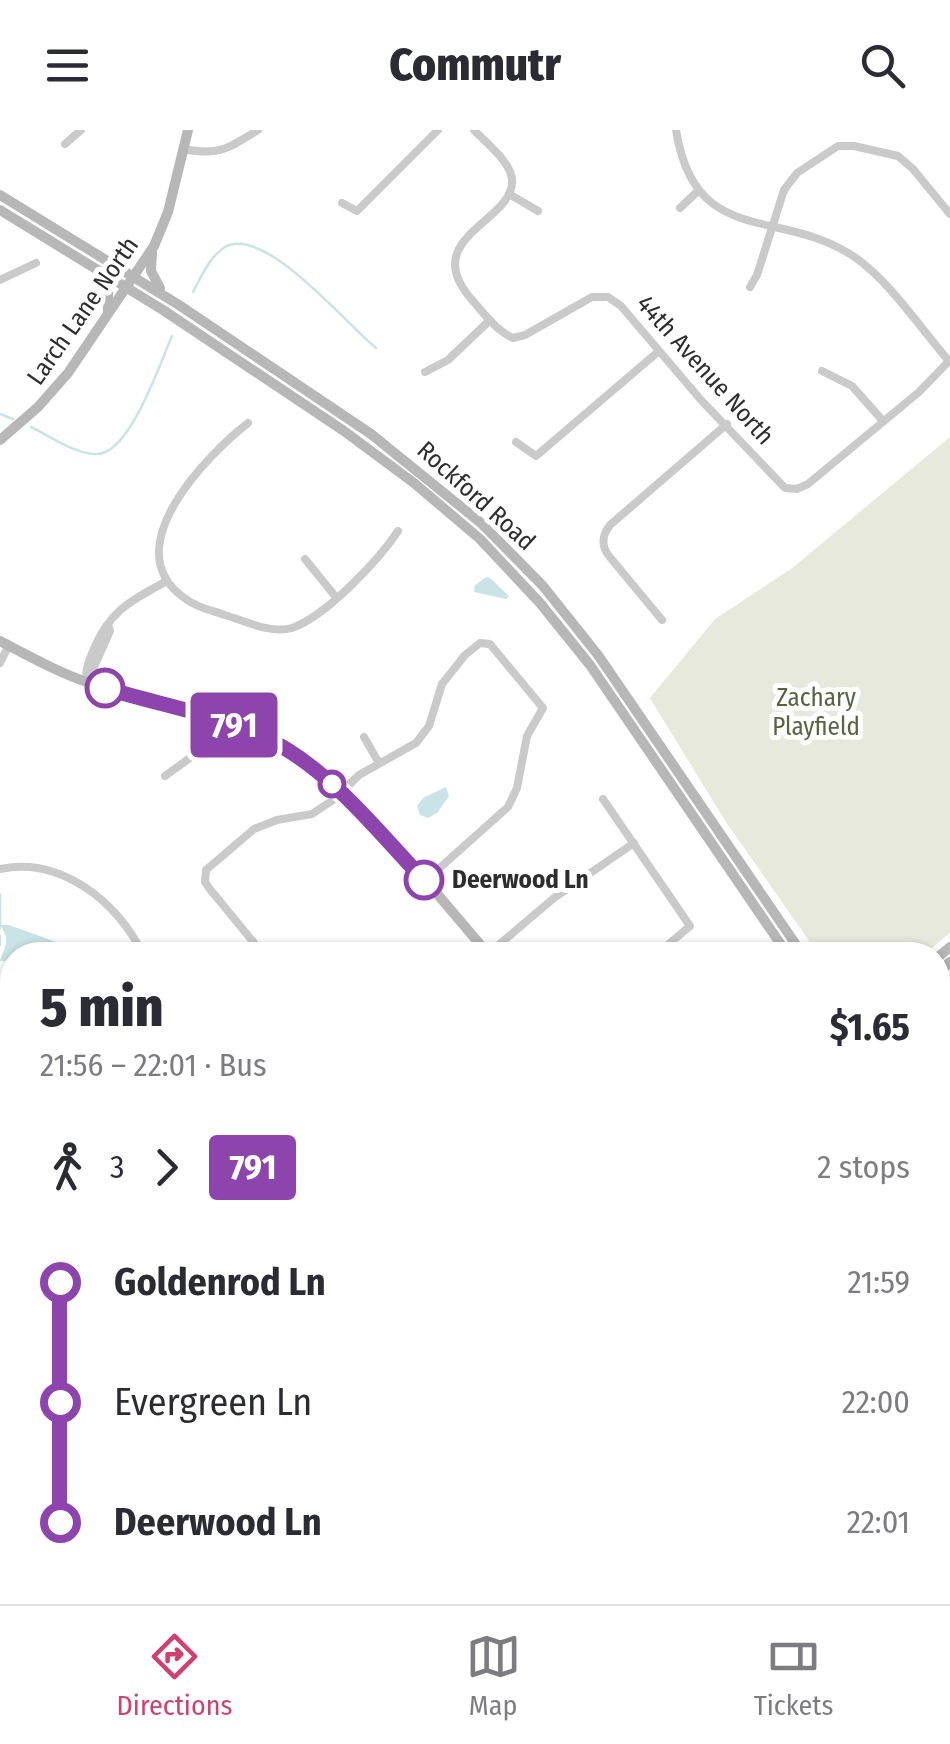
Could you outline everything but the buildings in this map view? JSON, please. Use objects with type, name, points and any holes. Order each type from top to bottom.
[{"type":"main road","name":"Larch Lane North","points":[[0,440],[54,392],[154,246],[168,212],[188,130]]},
{"type":"main road","name":"Rockford Road","points":[[0,195],[134,276],[407,460],[509,550],[598,655],[795,942]]},
{"type":"main road","name":"Rockford Road","points":[[0,210],[126,288],[392,466],[480,540],[540,603],[590,665],[778,942]]},
{"type":"main road","points":[[154,246],[150,258],[152,275],[166,297]]},
{"type":"main road","points":[[93,267],[108,290],[109,306],[103,322]]},
{"type":"main road","points":[[5,643],[87,682],[212,718],[284,748],[340,792],[477,942]]},
{"type":"street","points":[[64,144],[81,130]]},
{"type":"street","points":[[183,149],[220,152],[258,130]]},
{"type":"street","points":[[342,203],[357,211],[438,130]]},
{"type":"street","points":[[425,372],[448,360],[490,320],[463,290],[456,258],[464,240],[509,194],[512,184],[509,169],[474,130]]},
{"type":"street","points":[[676,130],[682,160],[698,191],[726,212],[831,245],[853,256],[950,360],[883,421],[852,386],[822,372]]},
{"type":"street","points":[[750,287],[790,181],[823,154],[846,145],[888,153],[906,162],[950,214]]},
{"type":"street","points":[[680,208],[698,191]]},
{"type":"street","points":[[509,194],[538,211]]},
{"type":"street","points":[[0,280],[36,263]]},
{"type":"street","name":"44th Avenue North","points":[[490,320],[507,336],[520,337],[584,300],[608,297],[621,306],[701,400],[786,488],[803,487],[883,421]]},
{"type":"street","points":[[516,442],[536,456],[660,352]]},
{"type":"street","points":[[248,423],[210,457],[164,522],[158,548],[167,581],[192,603],[279,630],[304,622],[374,564],[398,531]]},
{"type":"street","points":[[662,620],[609,556],[603,542],[610,525],[727,424]]},
{"type":"street","points":[[304,559],[336,596]]},
{"type":"street","points":[[87,682],[85,670],[102,629],[121,608],[167,581]]},
{"type":"street","points":[[0,663],[5,643]]},
{"type":"street","points":[[253,942],[208,888],[204,876],[209,866],[254,829],[276,820],[312,814],[378,763],[406,751],[424,735],[442,684],[465,654],[480,643],[494,646],[543,708],[527,736],[517,788],[508,808],[424,880]]},
{"type":"street","points":[[165,776],[198,752],[212,718]]},
{"type":"street","points":[[364,737],[378,763]]},
{"type":"street","points":[[603,799],[690,926],[671,942]]},
{"type":"street","points":[[503,942],[554,898],[634,843]]},
{"type":"street","points":[[0,869],[43,868],[74,879],[125,926],[135,942]]},
{"type":"green space","name":"Zachary Playfield","points":[[950,437],[950,933],[939,942],[810,942],[724,819],[650,698],[715,619],[791,569]]},
{"type":"water","points":[[486,577],[509,596],[506,599],[474,592],[475,585]]},
{"type":"water","points":[[446,787],[449,796],[437,813],[428,818],[420,815],[417,806],[423,798]]},
{"type":"water","points":[[0,925],[9,925],[57,942],[6,942]]},
{"type":"waterway","points":[[193,292],[220,251],[242,244],[261,250],[304,280],[376,348]]},
{"type":"waterway","points":[[31,427],[80,451],[97,454],[109,450],[132,424],[172,336]]},
{"type":"waterway","points":[[0,414],[13,419]]},
{"type":"waterway","points":[[0,894],[0,928]]},
{"type":"waterway","points":[[0,936],[0,945]]},
{"type":"bus line","name":"791","points":[[105,688],[212,718],[284,748],[327,779],[424,880]]},
{"type":"place","name":"Deerwood Ln","points":[[424,880]]}]
